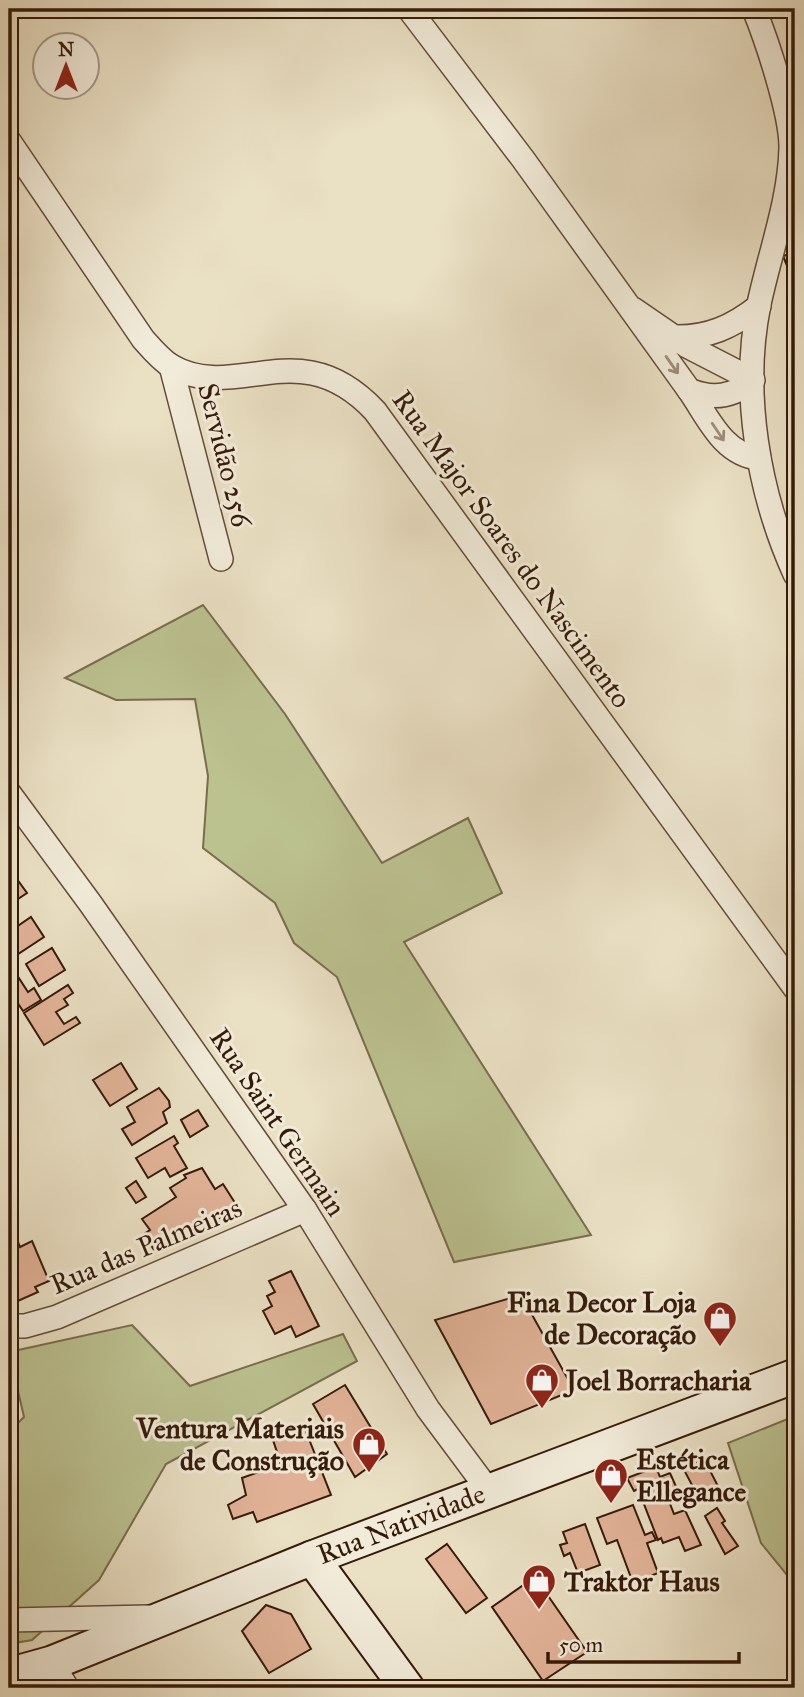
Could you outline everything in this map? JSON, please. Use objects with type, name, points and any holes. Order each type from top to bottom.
[{"type":"main road","name":"Rua Natividade","points":[[9,1675],[60,1676],[165,1617],[312,1558],[795,1376]]},
{"type":"main road","points":[[312,1558],[407,1688]]},
{"type":"street","points":[[409,9],[633,309],[727,445],[743,456],[759,458]]},
{"type":"street","points":[[754,9],[769,47],[793,146],[786,193],[759,306],[753,380],[759,458],[780,540],[795,574]]},
{"type":"street","name":"Rua Major Soares do Nascimento","points":[[9,141],[143,340],[171,366],[214,376],[281,370],[304,372],[340,382],[362,397],[399,442],[795,988]]},
{"type":"street","points":[[674,337],[715,333],[740,321],[759,306]]},
{"type":"street","points":[[633,309],[674,337],[753,380]]},
{"type":"street","name":"Servidão 256","points":[[171,366],[221,559]]},
{"type":"street","points":[[690,390],[723,396],[753,380]]},
{"type":"street","name":"Rua Saint Germain","points":[[9,793],[90,903],[305,1210],[428,1409],[489,1491]]},
{"type":"street","name":"Rua das Palmeiras","points":[[9,1326],[24,1326],[57,1318],[305,1210]]},
{"type":"street","points":[[9,1620],[165,1617]]},
{"type":"green space","points":[[203,605],[285,714],[382,863],[468,818],[502,893],[404,942],[591,1235],[454,1262],[337,977],[294,943],[275,903],[203,848],[208,776],[195,699],[116,700],[65,678]]},
{"type":"green space","points":[[132,1325],[190,1386],[343,1334],[357,1361],[166,1464],[99,1580],[32,1640],[9,1644],[9,1432],[24,1417],[9,1352]]},
{"type":"green space","points":[[795,1416],[795,1585],[761,1543],[728,1443]]},
{"type":"building","points":[[795,252],[795,285],[783,256]]},
{"type":"building","points":[[14,875],[27,893],[9,905],[9,878]]},
{"type":"building","points":[[31,917],[44,937],[12,958],[9,953],[9,932]]},
{"type":"building","points":[[52,948],[65,970],[39,986],[26,964]]},
{"type":"building","points":[[13,969],[28,992],[34,988],[41,1000],[23,1011],[9,990],[9,971]]},
{"type":"building","points":[[68,985],[73,993],[64,999],[68,1005],[56,1012],[64,1024],[76,1017],[80,1023],[44,1045],[24,1013]]},
{"type":"building","points":[[121,1063],[137,1089],[110,1106],[93,1080]]},
{"type":"building","points":[[159,1088],[169,1101],[170,1107],[163,1112],[167,1123],[132,1145],[122,1129],[135,1122],[127,1107]]},
{"type":"building","points":[[198,1110],[208,1126],[190,1137],[181,1120]]},
{"type":"building","points":[[174,1136],[178,1143],[174,1146],[187,1168],[170,1177],[165,1168],[148,1178],[136,1158]]},
{"type":"building","points":[[202,1168],[215,1189],[223,1184],[237,1206],[198,1233],[175,1242],[172,1239],[154,1250],[144,1234],[150,1230],[142,1219],[176,1197],[170,1188],[186,1178],[184,1175]]},
{"type":"building","points":[[136,1181],[146,1197],[136,1203],[126,1188]]},
{"type":"building","points":[[32,1241],[49,1281],[35,1287],[38,1292],[11,1304],[9,1247],[18,1242],[20,1247]]},
{"type":"building","points":[[291,1271],[319,1326],[296,1337],[291,1326],[275,1334],[263,1311],[272,1306],[267,1296],[275,1292],[269,1281]]},
{"type":"building","points":[[521,1295],[574,1390],[491,1424],[435,1320]]},
{"type":"building","points":[[345,1385],[387,1454],[355,1477],[313,1404]]},
{"type":"building","points":[[305,1429],[331,1495],[257,1522],[253,1512],[233,1519],[228,1505],[246,1495],[242,1478],[281,1464],[273,1440]]},
{"type":"building","points":[[704,1459],[720,1490],[700,1500],[684,1470]]},
{"type":"building","points":[[656,1467],[660,1477],[670,1473],[678,1491],[667,1496],[674,1514],[685,1510],[701,1545],[685,1551],[679,1537],[663,1543],[661,1538],[658,1540],[638,1489],[634,1491],[627,1478]]},
{"type":"building","points":[[633,1505],[645,1535],[652,1532],[656,1540],[647,1543],[658,1573],[633,1583],[617,1540],[607,1544],[597,1518]]},
{"type":"building","points":[[717,1508],[725,1521],[722,1523],[738,1546],[725,1554],[705,1516]]},
{"type":"building","points":[[585,1524],[600,1565],[578,1573],[570,1553],[564,1556],[560,1545],[567,1543],[563,1532]]},
{"type":"building","points":[[447,1544],[487,1598],[466,1613],[426,1559]]},
{"type":"building","points":[[535,1577],[587,1652],[543,1681],[492,1607]]},
{"type":"building","points":[[266,1605],[291,1614],[311,1649],[269,1673],[242,1631]]},
{"type":"place","name":"Fina Decor Loja de Decoração","points":[[720,1348]]},
{"type":"place","name":"Joel Borracharia","points":[[542,1410]]},
{"type":"place","name":"Ventura Materiais de Construção","points":[[369,1474]]},
{"type":"place","name":"Estética Ellegance","points":[[611,1505]]},
{"type":"place","name":"Traktor Haus","points":[[539,1611]]}]
